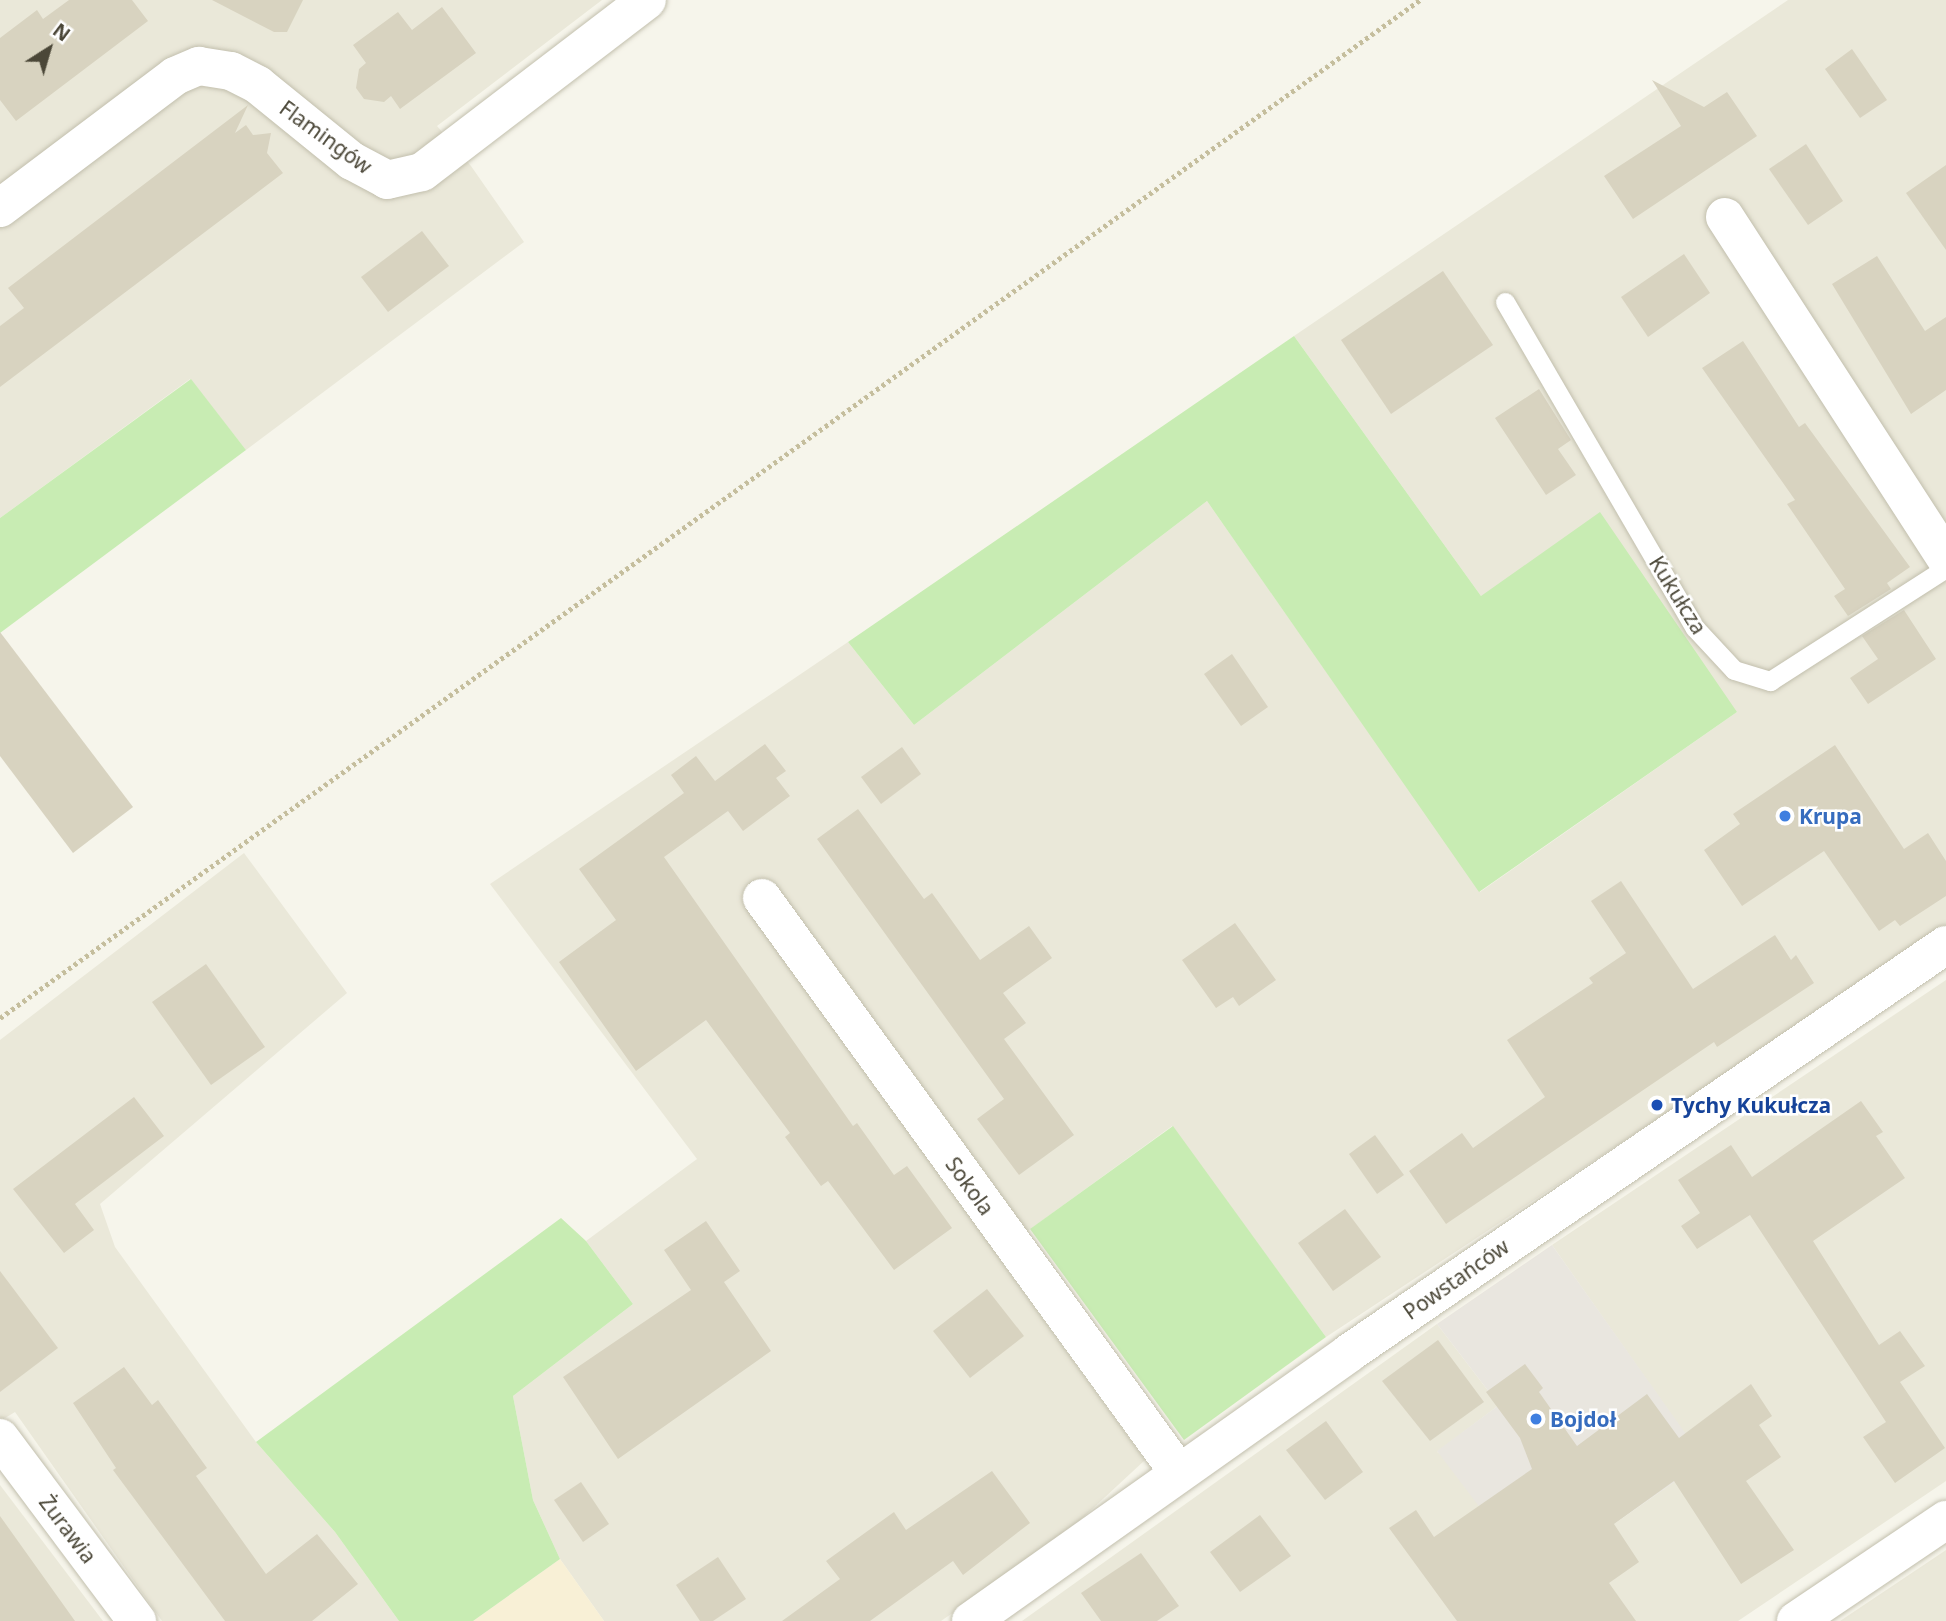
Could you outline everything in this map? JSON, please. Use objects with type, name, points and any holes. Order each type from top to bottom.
[{"type":"street","name":"Flamingów","points":[[0,208],[174,76],[200,66],[231,71],[258,85],[352,161],[387,180],[422,172],[648,0]]},
{"type":"street","points":[[1725,217],[1946,558]]},
{"type":"street","name":"Sokola","points":[[762,898],[1179,1473]]},
{"type":"street","name":"Powstańców","points":[[971,1621],[1824,1024],[1946,945]]},
{"type":"street","name":"Żurawia","points":[[0,1438],[137,1621]]},
{"type":"street","points":[[1796,1621],[1946,1520]]},
{"type":"lane","name":"Kukułcza","points":[[1505,302],[1695,628],[1734,670],[1770,681],[1946,568]]},
{"type":"path","points":[[0,1018],[1420,0]]},
{"type":"shaded area","points":[[0,0],[602,0],[437,126],[471,166],[524,242],[246,450],[190,379],[0,518]]},
{"type":"shaded area","points":[[1788,0],[1946,0],[1946,929],[1326,1337],[1172,1126],[996,1254],[1145,1460],[1062,1537],[941,1621],[604,1621],[560,1559],[533,1500],[513,1396],[633,1304],[586,1241],[697,1159],[490,884],[848,642],[914,725],[1207,501],[1480,892],[1737,712],[1481,596],[1294,336]]},
{"type":"shaded area","points":[[244,853],[347,993],[100,1204],[115,1247],[256,1442],[335,1532],[399,1621],[162,1621],[15,1412],[0,1421],[0,1040]]},
{"type":"shaded area","points":[[1946,980],[1946,1481],[1738,1621],[1022,1621],[1437,1324],[1499,1405],[1437,1452],[1614,1524],[1704,1461],[1552,1245]]},
{"type":"shaded area","points":[[1552,1245],[1705,1461],[1534,1579],[1437,1451],[1499,1405],[1437,1324]]},
{"type":"shaded area","points":[[0,1485],[103,1621],[0,1621]]},
{"type":"shaded area","points":[[1946,1550],[1946,1621],[1840,1621]]},
{"type":"shaded area","points":[[560,1559],[604,1621],[473,1621]]},
{"type":"green space","points":[[1294,336],[1481,596],[1600,512],[1737,712],[1479,892],[1207,501],[914,725],[848,642]]},
{"type":"green space","points":[[191,379],[246,450],[0,633],[0,518]]},
{"type":"green space","points":[[1173,1126],[1326,1337],[1184,1440],[1030,1229]]},
{"type":"green space","points":[[561,1218],[586,1241],[633,1304],[513,1396],[533,1500],[560,1559],[473,1621],[399,1621],[335,1532],[256,1442]]},
{"type":"building","points":[[69,0],[132,0],[148,21],[16,121],[0,100],[0,38],[37,10],[43,19]]},
{"type":"building","points":[[212,0],[303,0],[287,32],[274,32]]},
{"type":"building","points":[[442,7],[476,53],[400,109],[391,96],[384,102],[364,99],[356,88],[359,69],[366,63],[353,45],[398,12],[412,30]]},
{"type":"building","points":[[1852,49],[1887,100],[1860,118],[1825,69]]},
{"type":"building","points":[[1652,80],[1704,107],[1727,92],[1757,136],[1633,219],[1604,176],[1681,126]]},
{"type":"building","points":[[248,105],[235,133],[246,125],[253,135],[271,133],[267,153],[283,173],[0,387],[0,326],[24,308],[8,288]]},
{"type":"building","points":[[1806,144],[1843,201],[1808,225],[1769,169]]},
{"type":"building","points":[[1946,165],[1946,250],[1906,193]]},
{"type":"building","points":[[422,231],[449,266],[388,312],[361,277]]},
{"type":"building","points":[[1684,254],[1710,293],[1648,337],[1621,297]]},
{"type":"building","points":[[1877,256],[1925,331],[1946,317],[1946,390],[1911,414],[1832,284]]},
{"type":"building","points":[[1443,271],[1493,345],[1391,414],[1341,340]]},
{"type":"building","points":[[1743,341],[1799,427],[1805,423],[1910,567],[1887,583],[1891,589],[1848,616],[1834,596],[1845,589],[1787,504],[1795,500],[1702,368]]},
{"type":"building","points":[[1539,389],[1571,440],[1558,449],[1576,475],[1546,495],[1495,418]]},
{"type":"building","points":[[1904,610],[1936,659],[1868,704],[1850,678],[1878,659],[1862,636]]},
{"type":"building","points":[[0,632],[133,807],[73,853],[0,756]]},
{"type":"building","points":[[1232,654],[1268,707],[1241,726],[1204,674]]},
{"type":"building","points":[[765,744],[786,771],[776,778],[790,796],[743,831],[728,811],[664,857],[853,1126],[857,1123],[894,1175],[907,1166],[952,1228],[894,1270],[828,1181],[821,1186],[785,1137],[790,1133],[706,1020],[636,1071],[559,962],[616,920],[579,869],[684,793],[671,775],[696,756],[715,781]]},
{"type":"building","points":[[1835,745],[1904,849],[1928,833],[1946,861],[1946,896],[1900,926],[1895,920],[1879,931],[1824,851],[1742,906],[1704,850],[1740,824],[1733,814]]},
{"type":"building","points":[[902,747],[921,774],[881,804],[861,777]]},
{"type":"building","points":[[858,809],[924,899],[932,893],[980,960],[1029,926],[1052,958],[1003,993],[1026,1023],[1004,1039],[1074,1135],[1019,1175],[977,1119],[1004,1099],[817,839]]},
{"type":"building","points":[[1621,881],[1693,989],[1775,935],[1791,960],[1796,955],[1814,983],[1717,1047],[1714,1042],[1446,1224],[1409,1171],[1462,1133],[1473,1148],[1545,1097],[1507,1040],[1593,983],[1589,978],[1626,953],[1591,901]]},
{"type":"building","points":[[1235,923],[1276,980],[1239,1006],[1233,997],[1216,1008],[1182,960]]},
{"type":"building","points":[[206,964],[265,1047],[211,1085],[152,1002]]},
{"type":"building","points":[[134,1097],[164,1136],[75,1204],[94,1230],[64,1253],[13,1189]]},
{"type":"building","points":[[1861,1101],[1883,1132],[1876,1136],[1905,1178],[1813,1241],[1879,1345],[1900,1331],[1925,1366],[1900,1382],[1945,1448],[1895,1483],[1863,1437],[1886,1422],[1750,1215],[1697,1249],[1681,1226],[1700,1213],[1678,1180],[1731,1145],[1752,1177]]},
{"type":"building","points":[[1375,1135],[1404,1175],[1377,1194],[1349,1154]]},
{"type":"building","points":[[1345,1209],[1381,1257],[1333,1291],[1298,1243]]},
{"type":"building","points":[[706,1221],[740,1271],[724,1282],[771,1351],[618,1459],[563,1377],[691,1290],[664,1250]]},
{"type":"building","points":[[0,1271],[58,1348],[0,1392]]},
{"type":"building","points":[[987,1289],[1024,1336],[970,1378],[933,1331]]},
{"type":"building","points":[[1438,1340],[1484,1402],[1430,1441],[1382,1381]]},
{"type":"building","points":[[1525,1364],[1543,1388],[1539,1392],[1577,1446],[1647,1394],[1679,1438],[1751,1384],[1772,1416],[1759,1425],[1781,1457],[1746,1481],[1794,1550],[1741,1584],[1674,1481],[1614,1524],[1639,1562],[1609,1583],[1636,1621],[1457,1621],[1389,1528],[1416,1510],[1434,1537],[1532,1469],[1520,1438],[1486,1392]]},
{"type":"building","points":[[124,1367],[152,1405],[158,1400],[207,1468],[196,1476],[266,1574],[317,1534],[358,1584],[312,1621],[225,1621],[113,1470],[116,1468],[73,1403]]},
{"type":"building","points":[[1326,1421],[1363,1472],[1325,1500],[1286,1450]]},
{"type":"building","points":[[992,1471],[1030,1523],[963,1575],[953,1561],[870,1621],[782,1621],[840,1579],[826,1561],[894,1512],[906,1530]]},
{"type":"building","points":[[581,1482],[609,1524],[583,1542],[554,1500]]},
{"type":"building","points":[[1260,1515],[1291,1556],[1240,1592],[1210,1552]]},
{"type":"building","points":[[0,1516],[75,1621],[0,1621]]},
{"type":"building","points":[[1141,1553],[1179,1606],[1157,1621],[1101,1621],[1081,1593]]},
{"type":"building","points":[[718,1557],[746,1599],[713,1621],[700,1621],[676,1585]]},
{"type":"place","name":"Krupa","points":[[1785,816]]},
{"type":"place","name":"Tychy Kukułcza","points":[[1657,1105]]},
{"type":"place","name":"Bojdoł","points":[[1536,1419]]}]
